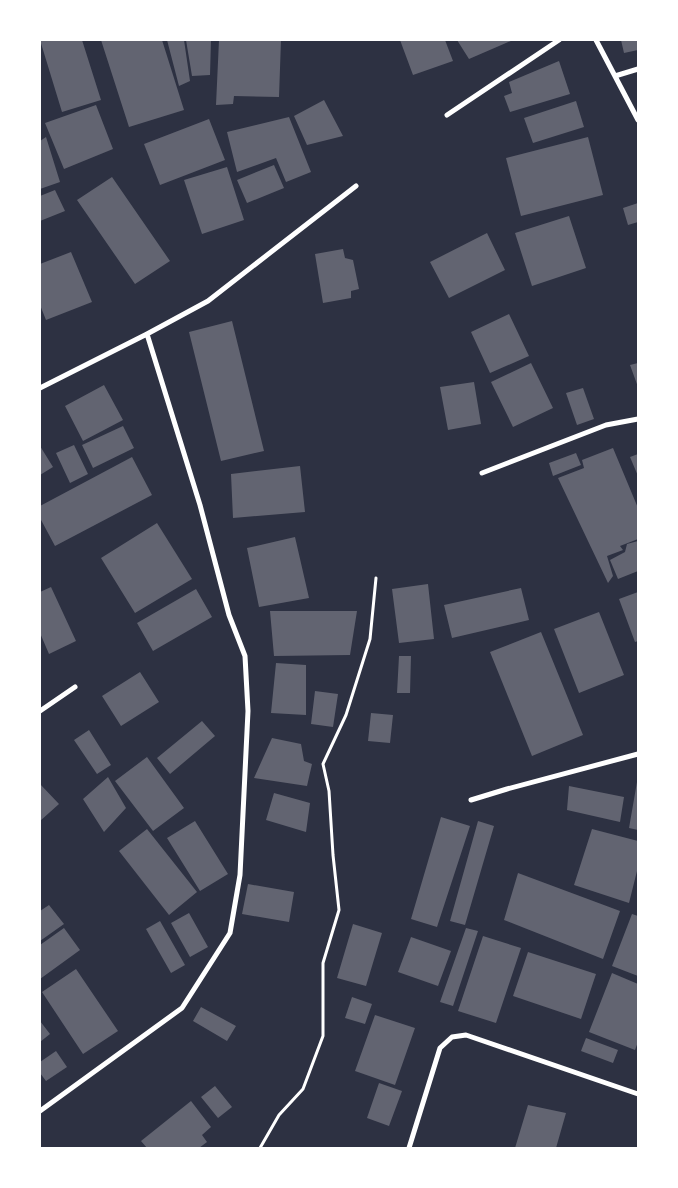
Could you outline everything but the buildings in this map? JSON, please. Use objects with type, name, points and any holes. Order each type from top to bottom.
[{"type":"street","points":[[447,115],[559,40]]},
{"type":"street","points":[[596,40],[638,120]]},
{"type":"street","points":[[615,76],[638,69]]},
{"type":"street","points":[[40,388],[147,334],[208,300],[356,186]]},
{"type":"street","points":[[40,1111],[182,1008],[230,933],[240,875],[248,711],[245,656],[229,616],[200,505],[147,334]]},
{"type":"street","points":[[482,472],[606,425],[638,419]]},
{"type":"street","points":[[40,711],[75,687]]},
{"type":"street","points":[[471,800],[638,754]]},
{"type":"street","points":[[409,1148],[440,1048],[452,1037],[466,1035],[638,1094]]},
{"type":"path","points":[[260,1148],[279,1115],[303,1089],[323,1036],[323,963],[340,910],[333,856],[329,791],[323,764],[346,715],[370,639],[376,578]]}]
